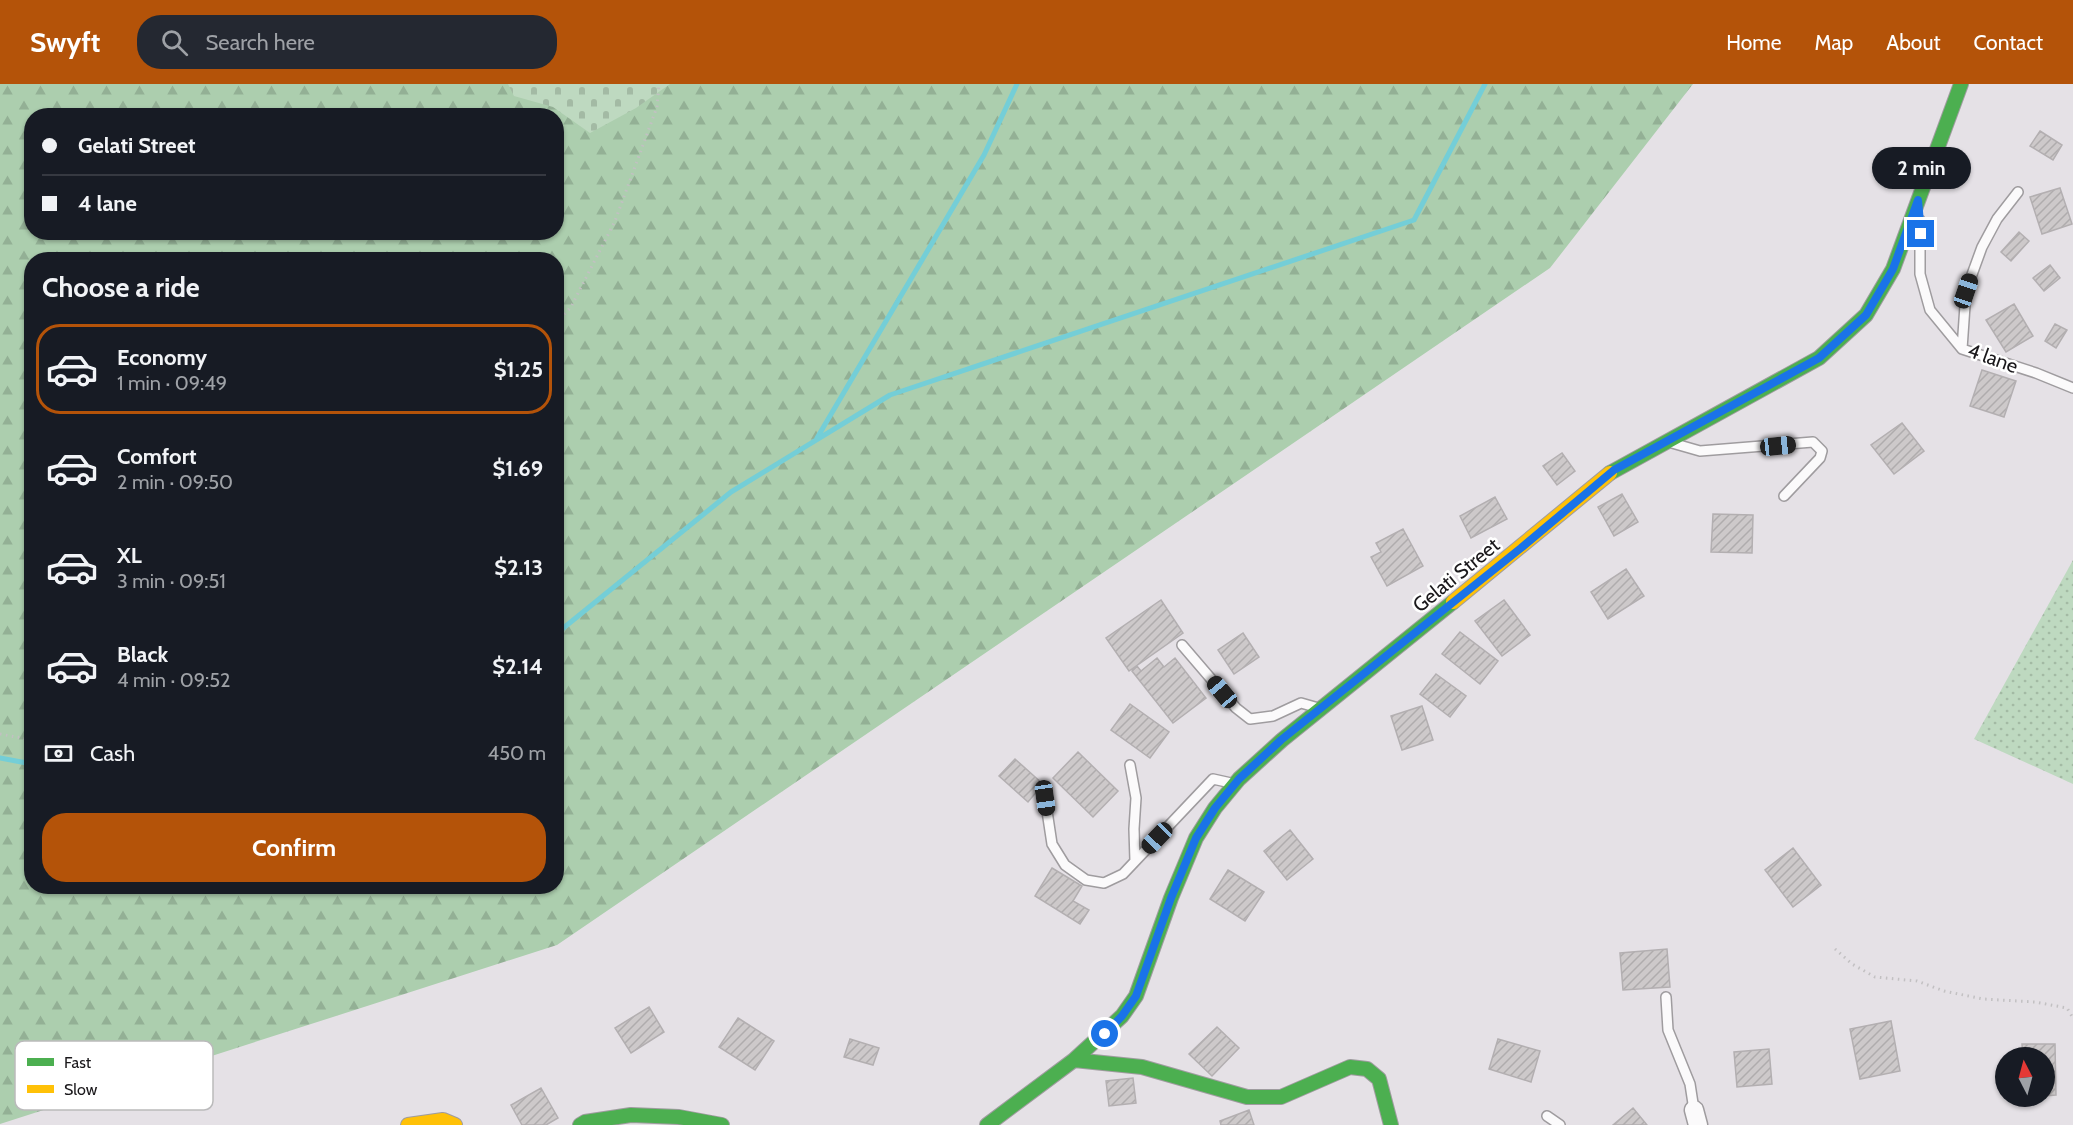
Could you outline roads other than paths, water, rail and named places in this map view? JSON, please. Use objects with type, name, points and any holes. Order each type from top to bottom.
[{"type":"main road","name":"Gelati Street","points":[[987,1125],[1074,1060],[1122,1016],[1136,996],[1171,898],[1196,838],[1234,784],[1281,740],[1614,470],[1819,358],[1866,315],[1893,269],[1961,84]]},
{"type":"main road","points":[[1074,1060],[1142,1067],[1247,1097],[1281,1097],[1350,1067],[1367,1069],[1379,1078],[1391,1125]]},
{"type":"main road","points":[[580,1125],[585,1122],[631,1115],[679,1117],[722,1125]]},
{"type":"main road","points":[[408,1125],[443,1120],[455,1125]]},
{"type":"lane","points":[[1962,349],[1966,291],[1982,247],[1997,219],[2018,192]]},
{"type":"lane","name":"4 lane","points":[[1918,200],[1921,234],[1920,274],[1930,310],[1962,349],[2036,373],[2073,388]]},
{"type":"lane","points":[[1667,442],[1700,451],[1813,442],[1822,451],[1820,458],[1784,496]]},
{"type":"lane","points":[[1182,645],[1236,708],[1250,719],[1273,716],[1301,703],[1320,708]]},
{"type":"lane","points":[[1130,765],[1136,798],[1135,861]]},
{"type":"lane","points":[[1045,798],[1052,844],[1065,865],[1086,880],[1104,883],[1123,874],[1213,779],[1234,784]]},
{"type":"lane","points":[[1666,997],[1668,1030],[1690,1084],[1696,1117]]},
{"type":"lane","points":[[1547,1116],[1560,1125]]},
{"type":"waterway","points":[[817,438],[984,155],[1017,84]]},
{"type":"waterway","points":[[564,628],[731,492],[890,395],[1414,220],[1485,84]]},
{"type":"waterway","points":[[0,758],[24,762]]}]
